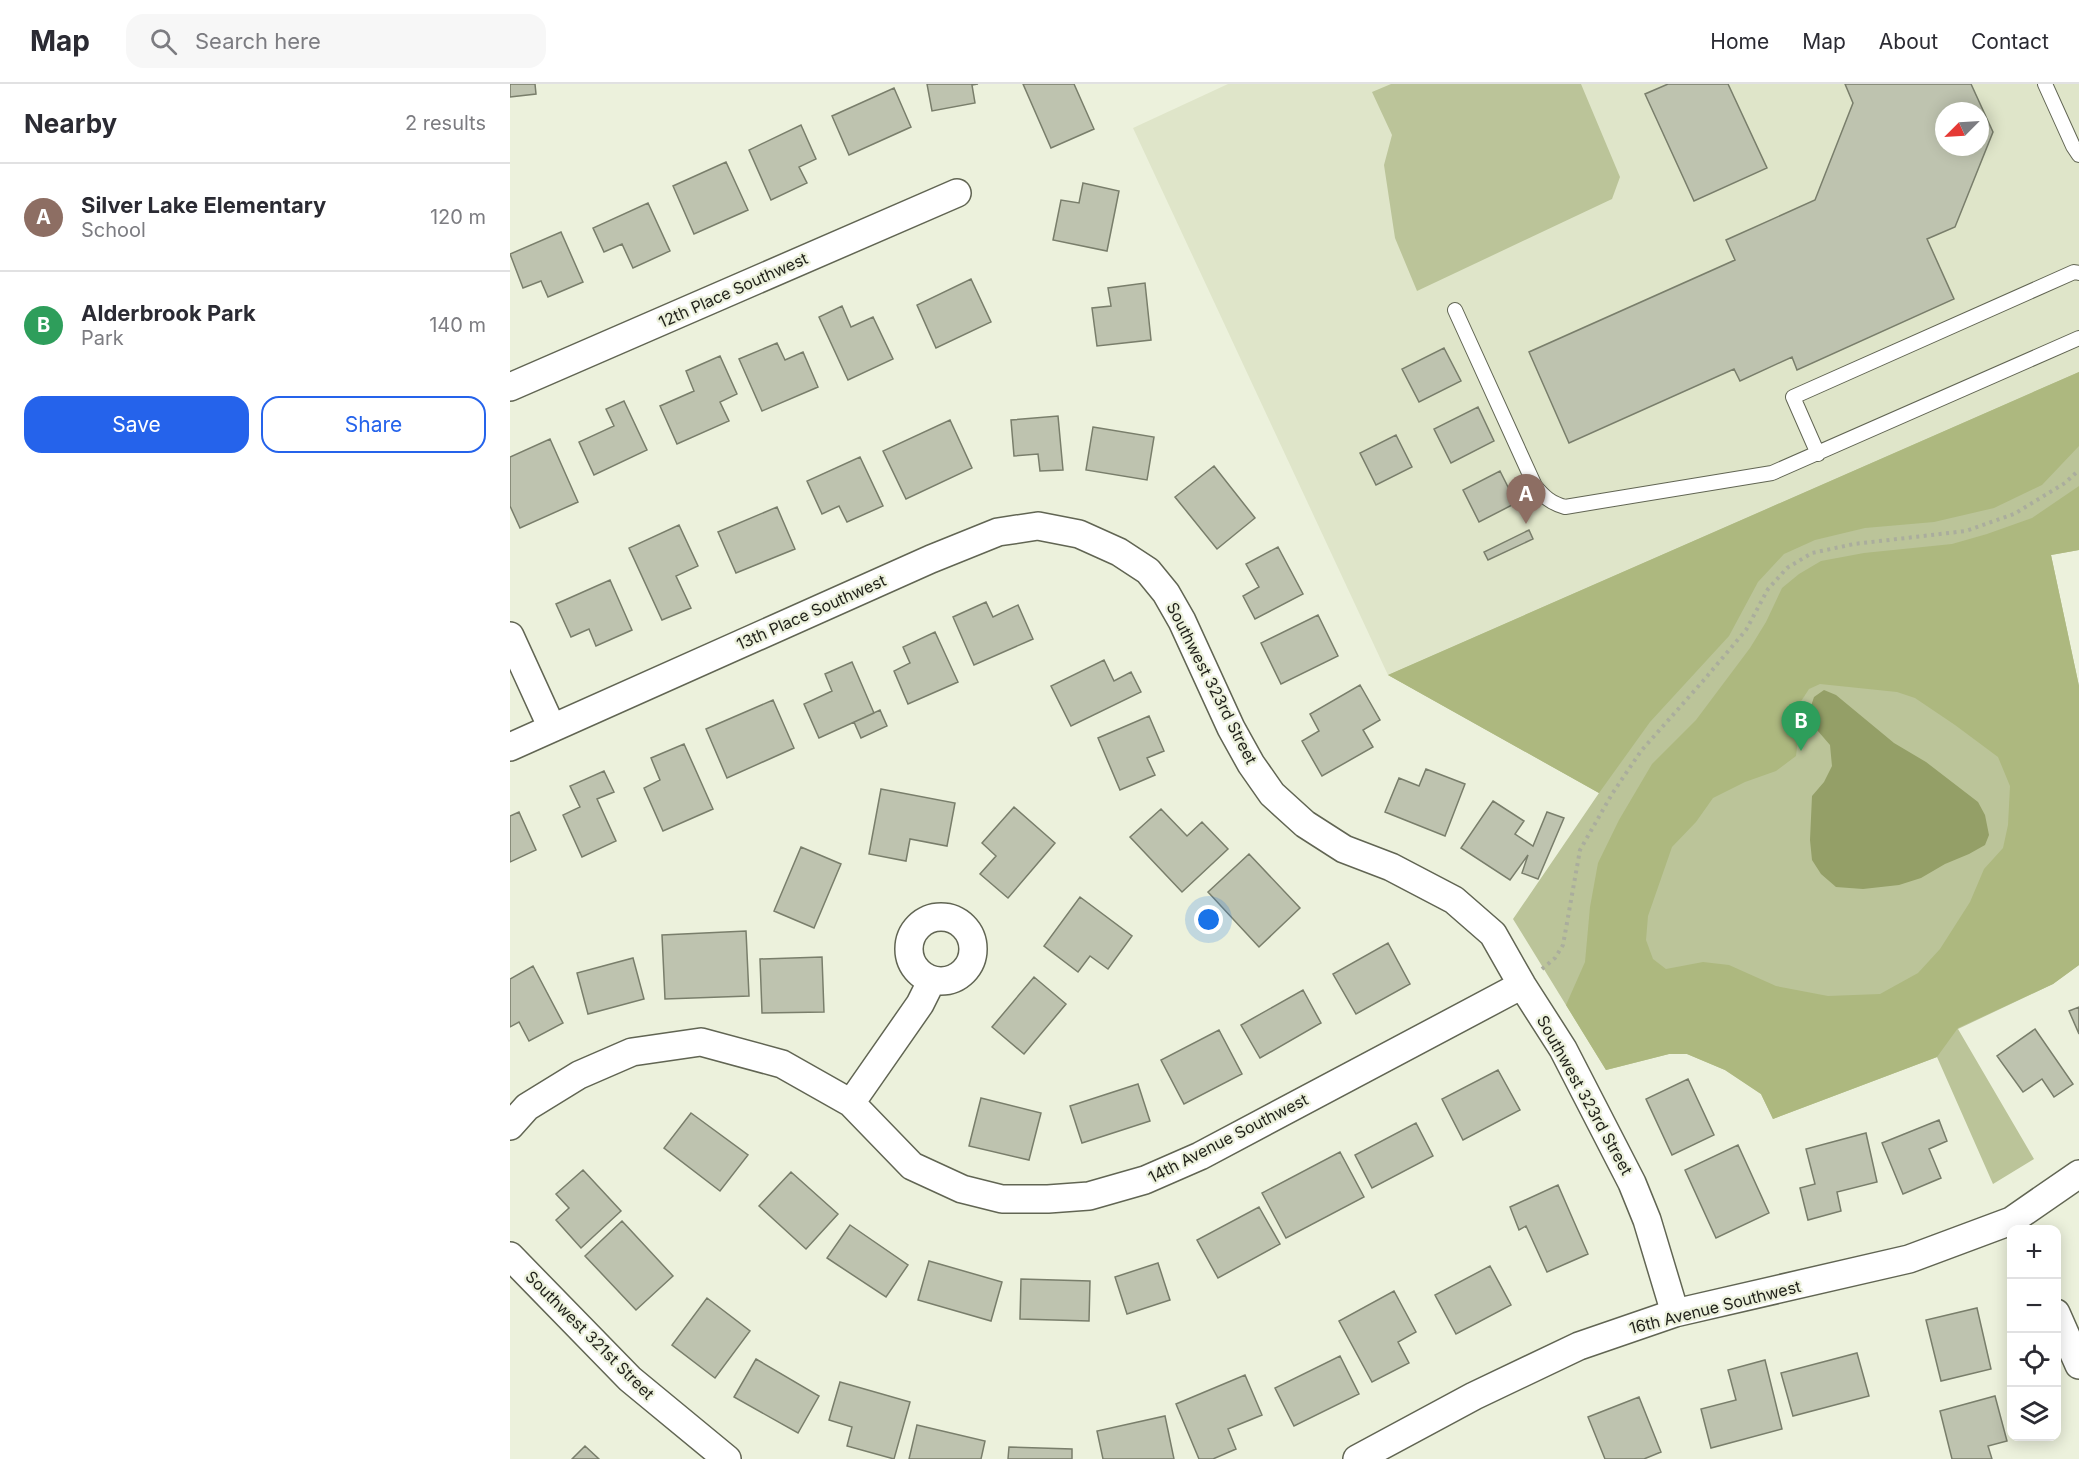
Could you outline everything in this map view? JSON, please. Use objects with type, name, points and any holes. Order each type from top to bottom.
[{"type":"street","name":"12th Place Southwest","points":[[510,387],[957,193]]},
{"type":"street","name":"13th Place Southwest","points":[[510,747],[931,558],[998,532],[1038,526],[1078,534],[1119,552]]},
{"type":"street","name":"Southwest 323rd Street","points":[[1119,552],[1148,571],[1166,593],[1199,654],[1231,728],[1251,764],[1272,794],[1305,824],[1344,849],[1391,867],[1454,900],[1493,934],[1563,1049],[1632,1183],[1647,1220],[1675,1313]]},
{"type":"street","points":[[510,636],[552,728]]},
{"type":"street","points":[[851,1102],[920,1004],[933,980]]},
{"type":"street","name":"14th Avenue Southwest","points":[[510,1125],[527,1107],[579,1075],[632,1052],[700,1042],[782,1064],[851,1102],[912,1166],[962,1189],[1002,1199],[1048,1200],[1089,1196],[1145,1180],[1200,1156],[1522,985]]},
{"type":"street","name":"16th Avenue Southwest","points":[[2014,1225],[2079,1174]]},
{"type":"street","name":"16th Avenue Southwest","points":[[1357,1459],[1474,1396],[1579,1346],[1675,1313],[1909,1258],[2007,1228]]},
{"type":"street","name":"Southwest 321st Street","points":[[510,1256],[630,1379],[727,1459]]},
{"type":"street","points":[[2061,1324],[2079,1365]]},
{"type":"lane","points":[[2045,84],[2079,155]]},
{"type":"lane","points":[[1818,454],[1793,398],[2074,272],[2079,273]]},
{"type":"lane","points":[[1455,310],[1535,486],[1553,504],[1565,507],[1772,473],[2079,338]]},
{"type":"path","points":[[1522,985],[1555,958],[1563,945],[1580,850],[1612,794],[1641,751],[1746,630],[1768,589],[1787,568],[1812,553],[1854,544],[1966,531],[2014,514],[2065,483],[2079,470]]},
{"type":"shaded area","points":[[1228,84],[2079,84],[2079,372],[1388,675],[1133,128]]},
{"type":"shaded area","points":[[1391,84],[1581,84],[1620,177],[1612,199],[1417,291],[1395,238],[1384,165],[1392,135],[1372,92]]},
{"type":"shaded area","points":[[2079,372],[2079,550],[2051,555],[2079,686],[2079,965],[2053,984],[1958,1029],[2034,1159],[1993,1184],[1937,1057],[1773,1119],[1761,1094],[1725,1070],[1687,1054],[1669,1054],[1606,1070],[1513,919],[1599,793],[1388,675]]},
{"type":"shaded area","points":[[2079,372],[2079,446],[2042,485],[1994,508],[1934,522],[1865,528],[1815,540],[1784,554],[1758,582],[1729,636],[1650,722],[1599,793],[1388,675]]},
{"type":"shaded area","points":[[2079,486],[2079,550],[2051,555],[2079,686],[2079,965],[2053,984],[1958,1028],[1937,1057],[1773,1119],[1761,1094],[1725,1070],[1687,1054],[1669,1054],[1606,1070],[1566,1005],[1585,962],[1590,907],[1598,863],[1619,820],[1652,764],[1696,720],[1750,648],[1766,622],[1782,588],[1799,574],[1821,561],[1864,553],[1952,544],[2032,518]],"holes":[[[1820,684],[1897,692],[1915,698],[1998,757],[2010,786],[2008,825],[2003,848],[1984,869],[1970,902],[1940,949],[1918,973],[1880,994],[1828,996],[1776,986],[1729,965],[1703,962],[1666,969],[1653,959],[1646,940],[1648,916],[1672,847],[1696,822],[1713,798],[1745,782],[1776,771],[1796,756],[1799,731],[1796,709],[1809,689]]]},
{"type":"shaded area","points":[[1824,690],[1836,695],[1894,743],[1926,762],[1978,802],[1985,815],[1989,835],[1985,845],[1921,878],[1899,885],[1863,889],[1836,887],[1821,874],[1812,860],[1810,840],[1812,796],[1824,782],[1832,766],[1830,745],[1811,723],[1810,709],[1814,697]]},
{"type":"building","points":[[510,84],[535,84],[536,94],[510,97]]},
{"type":"building","points":[[927,84],[978,84],[972,85],[975,103],[932,111]]},
{"type":"building","points":[[1023,84],[1074,84],[1094,129],[1051,148]]},
{"type":"building","points":[[1668,84],[1728,84],[1767,168],[1694,201],[1645,94]]},
{"type":"building","points":[[1845,84],[1971,84],[1979,102],[1935,102],[1935,156],[1983,156],[1955,227],[1927,239],[1954,299],[1797,370],[1792,357],[1740,381],[1734,369],[1569,443],[1529,352],[1735,260],[1726,240],[1815,200],[1853,103]]},
{"type":"building","points":[[894,88],[911,127],[849,155],[832,116]]},
{"type":"building","points":[[1989,123],[1993,132],[1989,142]]},
{"type":"building","points":[[801,125],[816,159],[799,167],[807,183],[771,200],[749,150]]},
{"type":"building","points":[[726,162],[748,210],[694,234],[673,186]]},
{"type":"building","points":[[1083,183],[1119,191],[1107,251],[1053,240],[1061,200],[1079,203]]},
{"type":"building","points":[[648,203],[670,251],[633,268],[622,244],[604,252],[593,228]]},
{"type":"building","points":[[561,232],[583,282],[548,297],[541,281],[523,288],[510,254]]},
{"type":"building","points":[[971,279],[991,322],[936,348],[917,305]]},
{"type":"building","points":[[1145,283],[1151,340],[1097,346],[1092,308],[1111,306],[1108,288]]},
{"type":"building","points":[[842,306],[851,327],[873,317],[893,359],[848,380],[819,317]]},
{"type":"building","points":[[777,343],[785,360],[803,352],[818,387],[762,411],[739,359]]},
{"type":"building","points":[[1444,348],[1461,381],[1419,402],[1402,369]]},
{"type":"building","points":[[720,356],[737,394],[720,402],[729,421],[677,444],[660,406],[694,391],[686,371]]},
{"type":"building","points":[[624,401],[647,450],[594,475],[579,442],[614,426],[606,409]]},
{"type":"building","points":[[1478,407],[1494,441],[1451,463],[1434,429]]},
{"type":"building","points":[[1058,416],[1063,470],[1040,471],[1038,454],[1014,456],[1011,420]]},
{"type":"building","points":[[950,420],[972,468],[906,499],[883,451]]},
{"type":"building","points":[[1093,427],[1154,437],[1147,480],[1086,470]]},
{"type":"building","points":[[1396,435],[1412,467],[1376,485],[1360,453]]},
{"type":"building","points":[[550,439],[578,502],[520,528],[510,506],[510,457]]},
{"type":"building","points":[[860,457],[883,506],[847,522],[839,506],[822,514],[807,481]]},
{"type":"building","points":[[1214,466],[1255,518],[1217,549],[1175,497]]},
{"type":"building","points":[[1500,471],[1516,503],[1479,522],[1463,490]]},
{"type":"building","points":[[777,507],[795,549],[736,573],[718,532]]},
{"type":"building","points":[[679,525],[698,566],[676,576],[691,608],[662,620],[629,548]]},
{"type":"building","points":[[1529,530],[1533,539],[1488,560],[1484,552]]},
{"type":"building","points":[[1278,547],[1303,594],[1255,619],[1243,596],[1259,587],[1246,564]]},
{"type":"building","points":[[610,580],[632,630],[596,646],[589,629],[571,637],[556,604]]},
{"type":"building","points":[[986,602],[993,617],[1018,605],[1033,639],[974,665],[953,617]]},
{"type":"building","points":[[1318,615],[1338,656],[1281,684],[1261,643]]},
{"type":"building","points":[[935,632],[958,682],[908,704],[894,671],[910,663],[903,647]]},
{"type":"building","points":[[1104,660],[1114,681],[1131,672],[1141,692],[1071,726],[1051,686]]},
{"type":"building","points":[[852,662],[874,713],[819,738],[804,704],[832,691],[825,674]]},
{"type":"building","points":[[1360,685],[1380,720],[1363,730],[1373,747],[1322,776],[1302,741],[1319,731],[1310,714]]},
{"type":"building","points":[[773,700],[794,748],[727,778],[706,729]]},
{"type":"building","points":[[880,710],[887,726],[861,738],[854,722]]},
{"type":"building","points":[[1149,716],[1164,751],[1147,758],[1155,775],[1120,790],[1098,738]]},
{"type":"building","points":[[684,744],[713,809],[663,831],[644,788],[660,780],[651,758]]},
{"type":"building","points":[[1426,769],[1465,784],[1445,836],[1385,812],[1399,778],[1419,786]]},
{"type":"building","points":[[604,771],[614,792],[597,799],[616,841],[582,857],[563,815],[580,807],[570,786]]},
{"type":"building","points":[[881,789],[955,803],[947,846],[910,839],[906,861],[869,854]]},
{"type":"building","points":[[1493,801],[1524,821],[1515,834],[1533,846],[1547,812],[1564,818],[1538,879],[1522,873],[1528,855],[1510,880],[1461,848]]},
{"type":"building","points":[[1014,807],[1055,843],[1008,898],[980,874],[996,856],[982,843]]},
{"type":"building","points":[[1161,809],[1187,836],[1202,822],[1228,849],[1182,892],[1130,837]]},
{"type":"building","points":[[519,812],[536,850],[510,862],[510,816]]},
{"type":"building","points":[[801,847],[841,864],[814,928],[774,911]]},
{"type":"building","points":[[1249,854],[1300,908],[1259,947],[1208,892]]},
{"type":"building","points":[[1080,897],[1132,936],[1108,969],[1090,956],[1078,972],[1044,946]]},
{"type":"building","points":[[746,931],[749,996],[665,999],[662,935]]},
{"type":"building","points":[[1388,943],[1410,984],[1356,1014],[1333,974]]},
{"type":"building","points":[[822,957],[824,1012],[762,1013],[760,959]]},
{"type":"building","points":[[633,958],[644,999],[588,1014],[577,973]]},
{"type":"building","points":[[533,966],[563,1023],[529,1041],[519,1022],[510,1027],[510,979]]},
{"type":"building","points":[[1034,977],[1066,1004],[1024,1054],[992,1027]]},
{"type":"building","points":[[1303,990],[1321,1023],[1260,1058],[1241,1025]]},
{"type":"building","points":[[2079,1007],[2079,1034],[2069,1011]]},
{"type":"building","points":[[2035,1029],[2073,1084],[2054,1097],[2042,1079],[2023,1092],[1997,1056]]},
{"type":"building","points":[[1219,1030],[1242,1074],[1184,1104],[1161,1060]]},
{"type":"building","points":[[1498,1070],[1520,1110],[1463,1140],[1442,1099]]},
{"type":"building","points":[[1688,1079],[1714,1135],[1672,1155],[1646,1099]]},
{"type":"building","points":[[1138,1084],[1150,1121],[1082,1143],[1070,1106]]},
{"type":"building","points":[[981,1098],[1041,1113],[1029,1160],[969,1146]]},
{"type":"building","points":[[691,1113],[748,1155],[720,1191],[664,1148]]},
{"type":"building","points":[[1939,1120],[1947,1141],[1929,1149],[1941,1178],[1903,1194],[1882,1143]]},
{"type":"building","points":[[1416,1123],[1433,1156],[1372,1188],[1355,1155]]},
{"type":"building","points":[[1866,1133],[1877,1182],[1837,1192],[1841,1211],[1808,1220],[1800,1188],[1815,1184],[1806,1149]]},
{"type":"building","points":[[1738,1145],[1769,1213],[1716,1238],[1685,1170]]},
{"type":"building","points":[[1340,1152],[1364,1197],[1286,1238],[1262,1193]]},
{"type":"building","points":[[583,1170],[621,1211],[581,1248],[556,1220],[569,1208],[556,1194]]},
{"type":"building","points":[[791,1172],[838,1214],[806,1249],[759,1206]]},
{"type":"building","points":[[1558,1185],[1588,1254],[1547,1272],[1526,1226],[1519,1230],[1510,1207]]},
{"type":"building","points":[[1259,1207],[1280,1244],[1218,1278],[1197,1240]]},
{"type":"building","points":[[622,1221],[673,1276],[636,1310],[585,1256]]},
{"type":"building","points":[[850,1225],[908,1265],[886,1297],[827,1258]]},
{"type":"building","points":[[929,1261],[1002,1282],[991,1321],[918,1300]]},
{"type":"building","points":[[1158,1263],[1170,1300],[1127,1314],[1115,1277]]},
{"type":"building","points":[[1490,1266],[1511,1305],[1456,1334],[1435,1295]]},
{"type":"building","points":[[1021,1279],[1090,1281],[1089,1321],[1020,1319]]},
{"type":"building","points":[[1394,1291],[1416,1332],[1398,1342],[1409,1363],[1372,1382],[1339,1321]]},
{"type":"building","points":[[707,1298],[750,1331],[715,1378],[672,1345]]},
{"type":"building","points":[[1977,1308],[1991,1369],[1941,1381],[1926,1320]]},
{"type":"building","points":[[1857,1353],[1869,1396],[1793,1416],[1781,1373]]},
{"type":"building","points":[[1340,1356],[1359,1394],[1294,1426],[1275,1388]]},
{"type":"building","points":[[756,1359],[819,1396],[798,1433],[734,1397]]},
{"type":"building","points":[[1765,1360],[1782,1429],[1711,1448],[1701,1409],[1736,1400],[1728,1370]]},
{"type":"building","points":[[1245,1375],[1262,1415],[1228,1429],[1236,1449],[1213,1459],[1199,1459],[1176,1404]]},
{"type":"building","points":[[840,1382],[910,1402],[894,1459],[847,1446],[852,1427],[829,1420]]},
{"type":"building","points":[[1995,1396],[2007,1441],[1988,1446],[1992,1459],[1952,1459],[1940,1411]]},
{"type":"building","points":[[1639,1397],[1661,1452],[1644,1459],[1605,1459],[1588,1417]]},
{"type":"building","points":[[1165,1416],[1174,1459],[1103,1459],[1097,1431]]},
{"type":"building","points":[[917,1425],[985,1441],[981,1459],[909,1459]]},
{"type":"building","points":[[585,1446],[599,1459],[572,1459]]},
{"type":"building","points":[[1009,1447],[1072,1449],[1072,1459],[1008,1459]]},
{"type":"place","name":"Silver Lake Elementary","points":[[1526,524]]},
{"type":"place","name":"Alderbrook Park","points":[[1801,751]]}]
